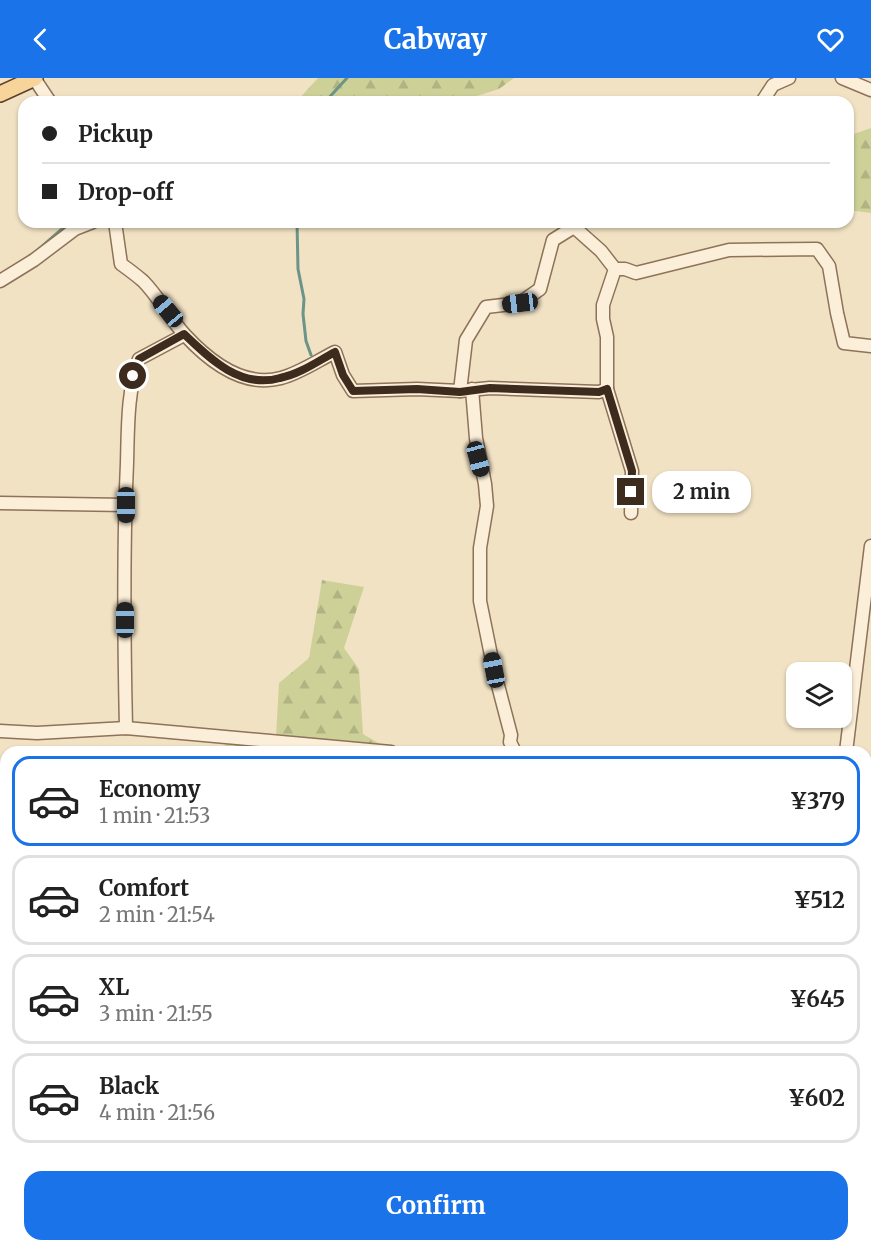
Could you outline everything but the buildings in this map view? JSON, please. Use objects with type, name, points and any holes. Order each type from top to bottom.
[{"type":"main road","points":[[0,94],[34,78]]},
{"type":"street","points":[[34,78],[46,96]]},
{"type":"street","points":[[766,96],[773,85],[789,78]]},
{"type":"street","points":[[842,78],[871,90]]},
{"type":"street","points":[[0,281],[34,260],[78,228]]},
{"type":"street","points":[[116,228],[121,264],[142,281],[184,334],[228,372],[262,381],[281,378],[335,352],[343,375],[353,391],[417,389],[599,392],[607,389]]},
{"type":"street","points":[[512,746],[480,601],[480,548],[487,506],[485,484],[466,390],[466,340],[486,307],[520,303],[540,289],[553,240],[569,228]]},
{"type":"street","points":[[578,228],[615,269]]},
{"type":"street","points":[[615,269],[625,269],[636,273],[729,250],[817,249],[829,266],[844,343],[871,346]]},
{"type":"street","points":[[615,269],[603,305],[607,337],[607,389],[632,471],[631,513]]},
{"type":"street","points":[[126,728],[126,505],[129,414],[133,376],[139,359],[184,334]]},
{"type":"street","points":[[0,503],[126,505]]},
{"type":"street","points":[[847,746],[871,546]]},
{"type":"street","points":[[0,731],[37,733],[126,728],[325,746]]},
{"type":"green space","points":[[318,78],[514,78],[499,89],[477,96],[302,96]]},
{"type":"green space","points":[[871,128],[871,213],[854,211],[854,134]]},
{"type":"green space","points":[[322,580],[364,587],[344,648],[359,669],[363,734],[383,746],[225,746],[276,737],[279,683],[309,658]]},
{"type":"waterway","points":[[330,96],[347,78]]},
{"type":"waterway","points":[[38,250],[63,228]]},
{"type":"waterway","points":[[297,228],[298,269],[304,299],[306,341],[311,355]]},
{"type":"route","points":[[133,376],[139,359],[184,334],[228,372],[262,381],[281,378],[299,371],[335,352],[343,375],[353,391],[417,389],[460,392],[490,388],[599,392],[607,389],[632,471],[631,492]]}]
